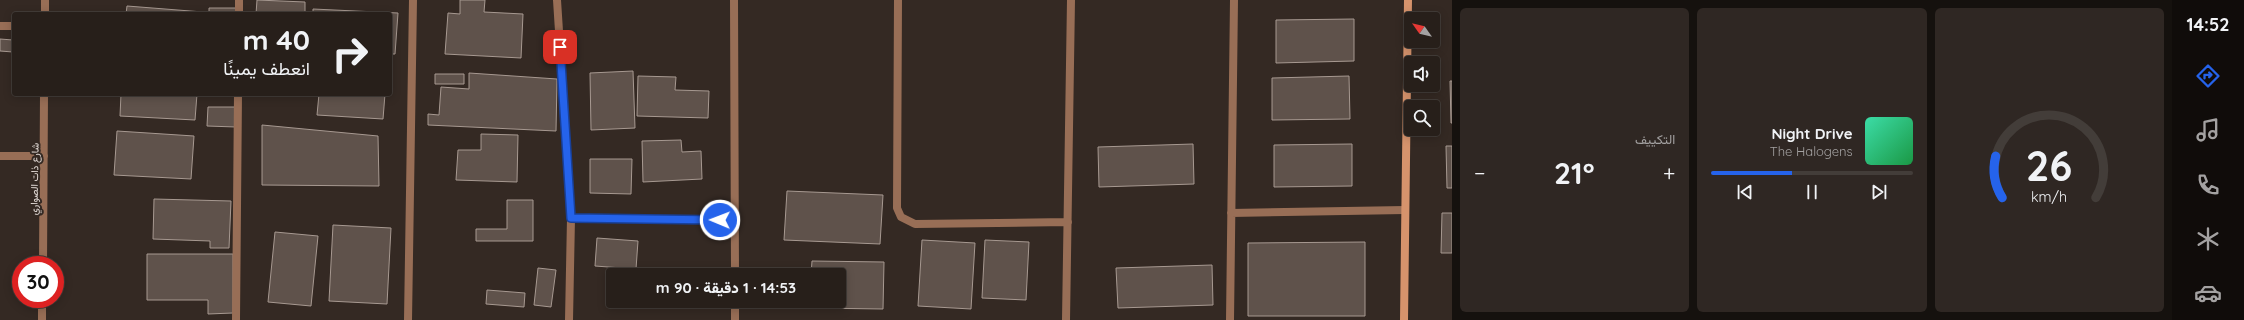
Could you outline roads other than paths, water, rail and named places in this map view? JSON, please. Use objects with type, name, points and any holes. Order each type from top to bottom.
[{"type":"street","points":[[45,12],[46,0]]},
{"type":"street","points":[[239,0],[239,12]]},
{"type":"street","points":[[408,320],[413,0]]},
{"type":"street","points":[[557,0],[571,218],[569,320]]},
{"type":"street","points":[[734,0],[735,268]]},
{"type":"street","points":[[898,0],[897,208],[900,217],[915,224],[1068,222]]},
{"type":"street","points":[[1066,320],[1071,0]]},
{"type":"street","points":[[1230,320],[1234,0]]},
{"type":"street","points":[[1404,320],[1408,0]]},
{"type":"street","points":[[0,26],[12,26]]},
{"type":"street","name":"شارع ذات الصواري","points":[[43,256],[44,96]]},
{"type":"street","points":[[236,320],[238,96]]},
{"type":"street","points":[[0,156],[44,156]]},
{"type":"street","points":[[1231,213],[1405,210]]},
{"type":"street","points":[[571,218],[735,220]]},
{"type":"street","points":[[42,308],[42,320]]},
{"type":"street","points":[[735,308],[735,320]]}]
